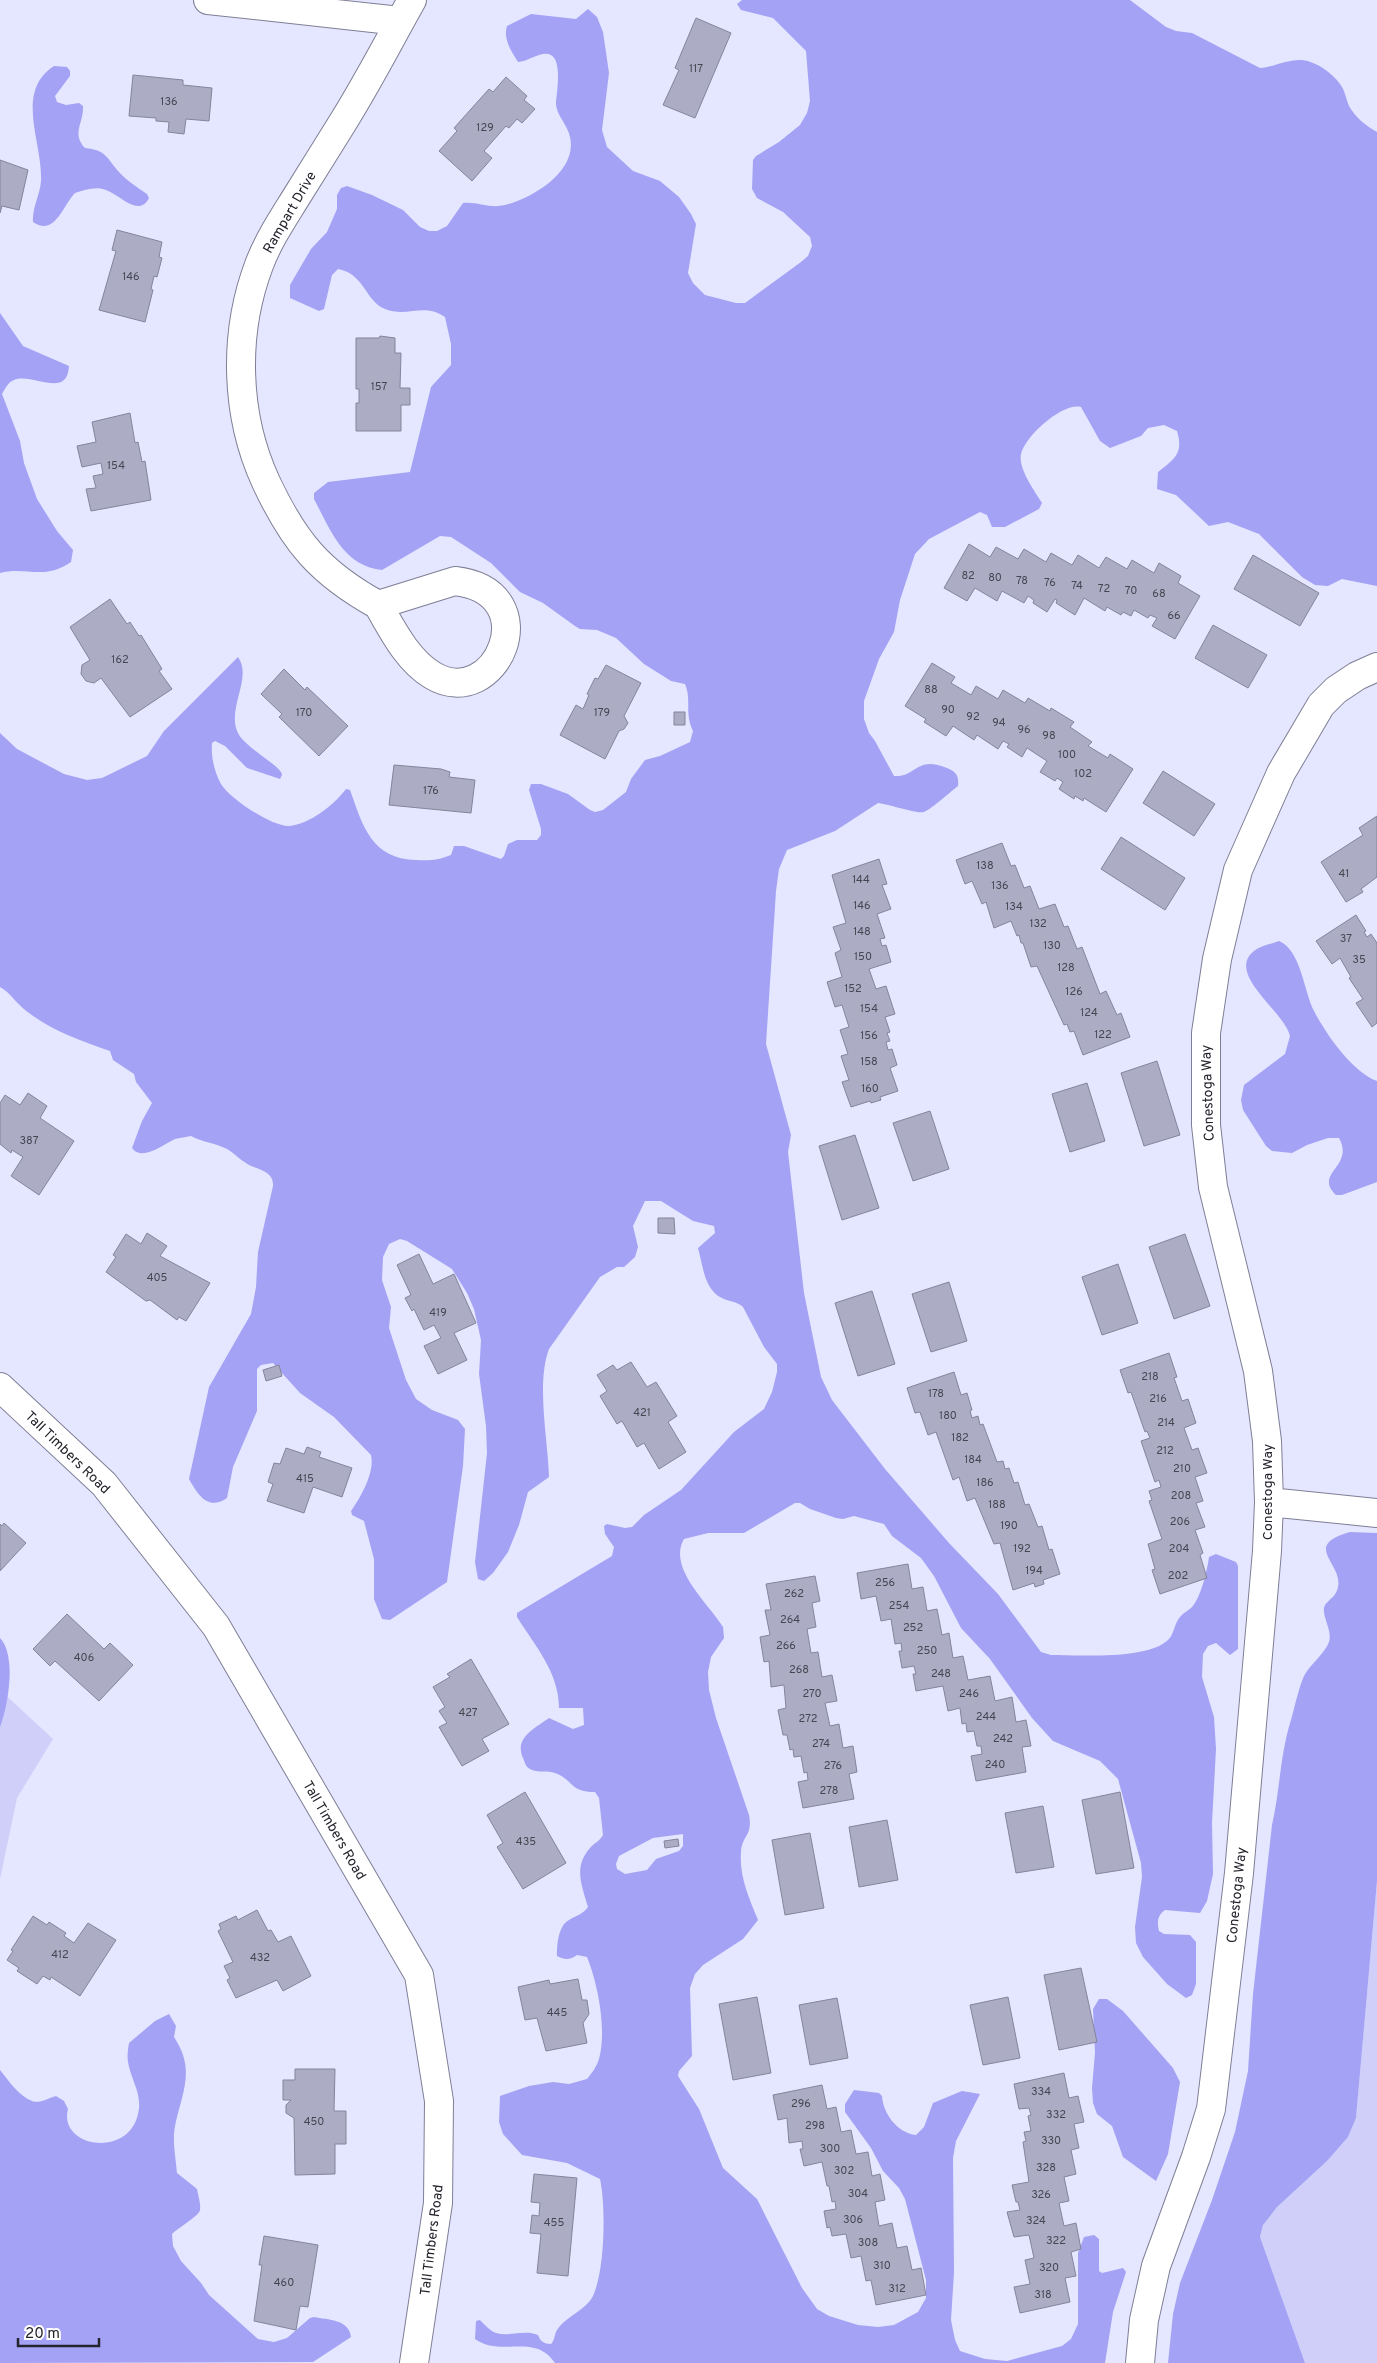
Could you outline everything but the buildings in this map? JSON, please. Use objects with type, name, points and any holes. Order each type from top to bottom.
[{"type":"street","points":[[208,0],[406,10]]},
{"type":"street","name":"Rampart Drive","points":[[378,605],[441,584],[455,581],[469,583],[482,588],[493,597],[501,609],[506,622],[506,637],[503,651],[496,663],[485,673],[472,679],[458,682],[444,680],[431,674],[415,660],[397,637],[378,605],[337,580],[302,546],[279,511],[259,466],[245,418],[241,381],[242,337],[248,300],[259,264],[274,234],[359,98],[406,10]]},
{"type":"street","name":"Conestoga Way","points":[[1140,2363],[1144,2320],[1156,2266],[1211,2110],[1239,1873],[1269,1502],[1267,1441],[1258,1371],[1213,1187],[1206,1125],[1206,1033],[1217,959],[1234,881],[1252,835],[1281,773],[1322,705],[1336,690],[1357,676],[1377,667]]},
{"type":"street","name":"Tall Timbers Road","points":[[0,1387],[104,1484],[216,1626],[419,1975],[439,2101],[438,2203],[414,2363]]},
{"type":"street","points":[[1269,1502],[1377,1513]]},
{"type":"shaded area","points":[[742,0],[1130,0],[1166,27],[1176,31],[1192,33],[1260,68],[1296,60],[1308,61],[1318,65],[1332,75],[1340,84],[1354,114],[1377,132],[1377,586],[1342,579],[1328,586],[1315,585],[1302,577],[1259,534],[1228,522],[1209,526],[1176,495],[1157,489],[1158,472],[1173,459],[1178,451],[1179,439],[1177,431],[1164,425],[1148,428],[1141,436],[1110,448],[1100,441],[1081,407],[1073,407],[1055,415],[1030,438],[1021,454],[1024,473],[1042,503],[1039,509],[1005,527],[992,527],[987,515],[980,512],[929,539],[915,554],[900,600],[894,632],[879,659],[864,701],[864,719],[869,733],[894,776],[907,774],[922,765],[937,765],[955,773],[958,779],[958,786],[937,804],[924,812],[915,812],[878,803],[835,831],[787,850],[779,869],[776,891],[766,1044],[791,1135],[788,1152],[804,1293],[821,1377],[832,1400],[885,1469],[949,1543],[998,1594],[1041,1652],[1051,1655],[1095,1656],[1129,1654],[1158,1646],[1170,1638],[1180,1617],[1195,1603],[1203,1584],[1209,1557],[1216,1554],[1236,1562],[1238,1566],[1238,1649],[1230,1655],[1216,1643],[1208,1646],[1203,1654],[1202,1677],[1214,1717],[1216,1749],[1212,1823],[1213,1874],[1207,1901],[1200,1913],[1165,1910],[1160,1915],[1158,1922],[1159,1931],[1164,1934],[1190,1935],[1196,1942],[1196,1984],[1192,1995],[1186,1998],[1167,1984],[1143,1957],[1136,1943],[1135,1927],[1142,1877],[1141,1863],[1118,1779],[1100,1761],[1053,1741],[1032,1718],[990,1659],[961,1628],[934,1576],[921,1558],[892,1536],[884,1524],[854,1516],[843,1519],[836,1518],[810,1509],[800,1503],[795,1503],[744,1533],[708,1533],[684,1539],[680,1550],[685,1574],[723,1627],[724,1638],[711,1657],[708,1672],[709,1690],[716,1718],[749,1815],[750,1827],[743,1842],[741,1861],[745,1887],[758,1920],[743,1939],[703,1965],[695,1974],[690,1988],[692,2056],[679,2071],[678,2076],[699,2109],[723,2168],[757,2199],[802,2288],[817,2309],[829,2316],[858,2325],[878,2327],[894,2325],[918,2312],[926,2298],[926,2280],[905,2199],[899,2188],[883,2171],[871,2148],[845,2112],[845,2104],[854,2090],[879,2093],[892,2121],[903,2130],[916,2135],[924,2127],[933,2103],[962,2091],[980,2094],[956,2141],[953,2158],[954,2272],[951,2320],[955,2340],[960,2351],[985,2359],[1007,2361],[1062,2346],[1071,2339],[1078,2324],[1078,2253],[1084,2237],[1094,2235],[1099,2239],[1099,2271],[1102,2273],[1123,2268],[1126,2272],[1113,2312],[1105,2363],[555,2363],[547,2354],[537,2349],[496,2346],[485,2344],[475,2339],[476,2321],[480,2320],[496,2333],[533,2333],[538,2335],[543,2342],[551,2344],[561,2325],[586,2305],[593,2296],[600,2271],[604,2221],[600,2179],[567,2163],[522,2155],[503,2134],[499,2122],[500,2096],[529,2086],[553,2082],[569,2084],[587,2079],[598,2062],[602,2035],[598,1993],[587,1957],[577,1955],[567,1959],[557,1956],[558,1941],[562,1927],[588,1907],[580,1877],[580,1869],[585,1855],[603,1835],[599,1798],[595,1792],[580,1790],[555,1773],[530,1769],[525,1763],[521,1751],[523,1739],[549,1718],[573,1729],[584,1725],[583,1708],[559,1708],[558,1695],[550,1671],[517,1617],[517,1613],[612,1556],[614,1547],[605,1534],[604,1526],[607,1524],[625,1528],[632,1527],[644,1515],[681,1490],[734,1432],[764,1409],[772,1392],[777,1364],[764,1347],[743,1307],[716,1294],[708,1283],[698,1248],[715,1233],[714,1226],[693,1221],[661,1201],[645,1201],[633,1226],[638,1247],[635,1257],[624,1267],[617,1267],[600,1277],[549,1349],[543,1378],[543,1395],[549,1477],[528,1492],[519,1525],[508,1552],[493,1573],[484,1581],[478,1579],[475,1562],[487,1453],[486,1426],[479,1374],[481,1340],[474,1309],[467,1293],[452,1269],[407,1241],[400,1239],[389,1244],[383,1257],[382,1280],[391,1307],[389,1328],[406,1380],[416,1399],[432,1410],[458,1420],[465,1429],[463,1466],[447,1582],[390,1620],[382,1619],[374,1599],[374,1559],[364,1521],[352,1515],[351,1511],[363,1492],[369,1476],[372,1462],[371,1455],[334,1417],[300,1393],[273,1363],[261,1365],[257,1369],[257,1411],[233,1467],[227,1498],[220,1502],[209,1502],[196,1491],[189,1479],[209,1387],[251,1314],[256,1287],[258,1252],[273,1186],[271,1177],[264,1171],[243,1161],[227,1149],[191,1136],[175,1139],[147,1153],[136,1152],[132,1148],[142,1121],[152,1103],[136,1082],[134,1074],[113,1060],[110,1051],[48,1025],[25,1010],[0,987],[0,733],[17,749],[64,774],[87,780],[102,778],[147,756],[164,731],[238,657],[242,665],[243,674],[235,714],[235,724],[238,733],[248,745],[276,767],[282,775],[280,779],[247,768],[225,746],[215,741],[212,743],[213,764],[221,784],[226,790],[242,804],[262,817],[272,822],[289,826],[313,818],[335,801],[346,789],[350,790],[371,839],[389,854],[416,860],[438,859],[451,855],[454,846],[464,846],[501,859],[508,844],[517,840],[537,840],[541,835],[541,829],[529,790],[531,784],[541,784],[568,794],[595,812],[603,810],[626,792],[631,779],[645,760],[660,756],[690,742],[693,731],[690,724],[685,684],[671,681],[644,664],[616,638],[597,630],[580,629],[543,603],[520,592],[491,563],[451,537],[440,536],[382,570],[369,567],[357,561],[339,544],[314,499],[314,493],[328,482],[410,472],[431,387],[451,365],[451,344],[445,317],[430,311],[401,312],[385,309],[373,300],[354,276],[347,272],[338,269],[332,275],[324,309],[319,311],[290,298],[290,285],[311,249],[327,232],[337,209],[337,195],[341,188],[347,186],[372,195],[403,210],[420,227],[429,231],[437,231],[447,226],[463,203],[494,206],[505,205],[528,196],[551,181],[567,161],[571,149],[569,133],[556,106],[557,63],[551,55],[547,54],[518,62],[507,40],[507,26],[531,14],[576,19],[588,9],[597,17],[603,32],[609,73],[602,130],[607,147],[633,171],[660,181],[679,197],[691,214],[696,224],[688,273],[693,283],[705,295],[736,303],[745,303],[801,262],[808,256],[812,246],[810,237],[783,212],[757,198],[752,189],[753,160],[800,125],[807,113],[810,101],[806,51],[773,18],[741,10],[737,4]],"holes":[[[683,1834],[683,1846],[679,1851],[656,1859],[647,1870],[625,1874],[617,1869],[616,1864],[619,1856],[653,1838]]]},
{"type":"shaded area","points":[[54,66],[67,67],[70,71],[70,76],[55,96],[57,102],[66,105],[79,103],[83,106],[78,133],[81,143],[85,148],[97,150],[105,155],[122,175],[147,194],[149,198],[145,204],[135,206],[106,190],[90,189],[75,193],[53,223],[41,226],[33,222],[41,181],[33,119],[33,104],[35,90],[42,77]]},
{"type":"shaded area","points":[[0,313],[23,346],[69,366],[67,376],[62,381],[48,383],[21,378],[8,384],[2,394],[20,441],[24,463],[37,499],[57,531],[73,550],[71,562],[52,571],[9,571],[0,573]]},
{"type":"shaded area","points":[[1279,941],[1292,953],[1297,962],[1314,1011],[1325,1030],[1358,1070],[1377,1081],[1377,1182],[1342,1195],[1336,1195],[1330,1187],[1329,1181],[1342,1156],[1343,1148],[1339,1138],[1328,1138],[1307,1145],[1292,1153],[1272,1151],[1266,1146],[1243,1110],[1241,1100],[1244,1085],[1285,1054],[1290,1036],[1286,1026],[1251,982],[1247,971],[1247,960],[1254,951],[1262,946]]},
{"type":"shaded area","points":[[1350,1532],[1377,1533],[1377,1881],[1356,2118],[1348,2137],[1328,2160],[1277,2207],[1263,2225],[1260,2237],[1305,2363],[1168,2363],[1173,2314],[1180,2283],[1212,2200],[1235,2132],[1248,2071],[1253,1994],[1272,1825],[1287,1733],[1304,1676],[1329,1642],[1330,1637],[1324,1609],[1325,1605],[1336,1593],[1338,1587],[1338,1578],[1326,1549],[1328,1543],[1336,1537]]},
{"type":"shaded area","points":[[0,1638],[5,1646],[10,1669],[6,1707],[0,1727]]},
{"type":"shaded area","points":[[0,1690],[53,1739],[17,1798],[0,1879]]},
{"type":"shaded area","points":[[1377,1881],[1377,2363],[1305,2363],[1260,2237],[1263,2225],[1277,2206],[1328,2160],[1348,2137],[1356,2118]]},
{"type":"shaded area","points":[[1099,1999],[1107,1999],[1123,2011],[1173,2068],[1180,2082],[1168,2154],[1156,2181],[1123,2157],[1112,2126],[1097,2114],[1093,2103],[1092,2088],[1095,2053],[1093,2009]]},
{"type":"shaded area","points":[[169,2014],[176,2026],[174,2037],[181,2049],[186,2071],[184,2092],[174,2132],[177,2173],[197,2189],[200,2205],[199,2212],[172,2234],[173,2246],[181,2261],[209,2295],[258,2339],[274,2342],[287,2338],[310,2318],[314,2317],[337,2321],[346,2327],[351,2337],[313,2362],[0,2363],[0,2070],[18,2092],[27,2099],[35,2102],[56,2096],[64,2101],[68,2109],[68,2122],[73,2132],[83,2139],[96,2143],[109,2142],[121,2138],[132,2128],[138,2114],[138,2094],[128,2062],[129,2043],[155,2021]]}]
